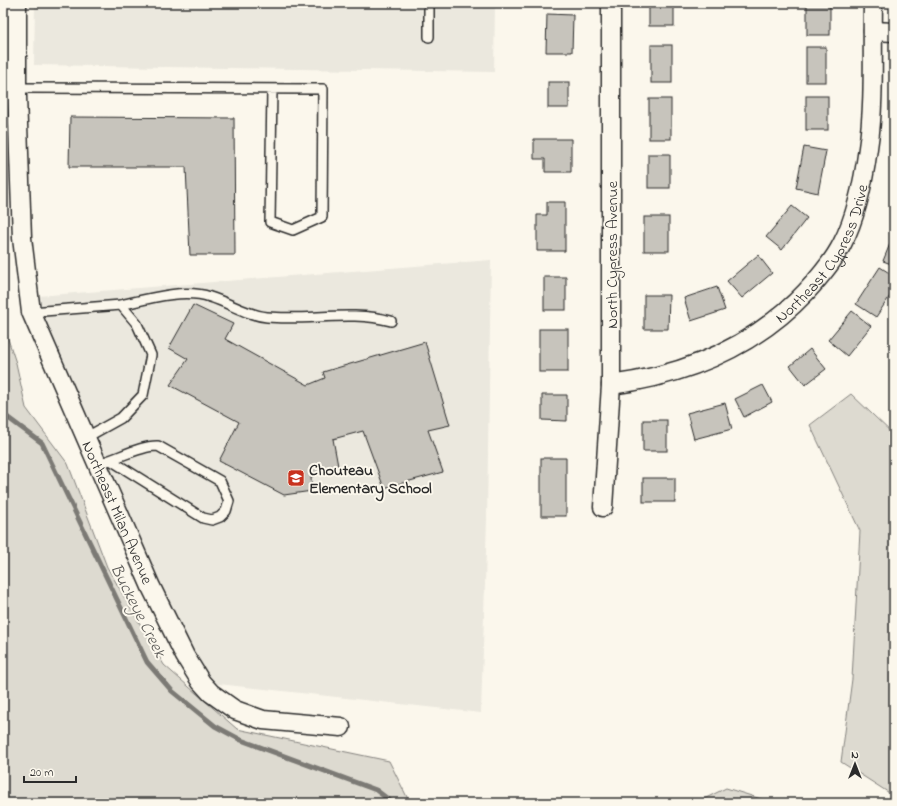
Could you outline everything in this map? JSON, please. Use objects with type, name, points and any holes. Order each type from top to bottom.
[{"type":"street","name":"Northeast Milan Avenue","points":[[17,3],[17,88],[22,238],[31,312],[85,438],[105,462],[166,618],[201,682],[211,693],[235,710],[263,720],[341,727]]},
{"type":"street","name":"North Cypress Avenue","points":[[603,507],[610,385],[611,3]]},
{"type":"street","name":"Northeast Cypress Drive","points":[[610,385],[644,380],[676,372],[708,360],[738,346],[766,328],[788,311],[818,279],[842,244],[858,200],[868,148],[874,3]]},
{"type":"street","points":[[873,32],[894,32]]},
{"type":"lane","points":[[429,3],[429,37]]},
{"type":"lane","points":[[17,88],[323,89],[322,217],[293,230],[270,222],[272,89]]},
{"type":"lane","points":[[31,312],[121,305],[155,296],[189,294],[210,296],[248,314],[268,318],[372,316],[391,321]]},
{"type":"lane","points":[[85,438],[121,418],[142,395],[151,355],[137,324],[121,305]]},
{"type":"lane","points":[[151,446],[158,446],[220,481],[229,501],[226,511],[220,518],[212,520],[203,518],[105,462],[151,446]]},
{"type":"shaded area","points":[[35,3],[495,3],[494,72],[34,65]]},
{"type":"shaded area","name":"Chouteau Elementary School","points":[[491,260],[487,518],[481,713],[201,682],[85,438],[38,296]]},
{"type":"shaded area","points":[[3,324],[16,363],[26,408],[68,464],[107,567],[164,665],[237,729],[389,761],[409,801],[418,803],[3,803]]},
{"type":"shaded area","points":[[851,394],[894,435],[894,796],[841,762],[852,679],[860,531],[810,425]]},
{"type":"shaded area","points":[[726,788],[774,803],[696,803]]},
{"type":"building","points":[[649,3],[674,3],[674,26],[649,26]]},
{"type":"building","points":[[807,3],[830,3],[830,35],[807,35]]},
{"type":"building","points":[[547,14],[573,15],[572,52],[546,52]]},
{"type":"building","points":[[651,45],[672,45],[672,83],[651,83]]},
{"type":"building","points":[[806,47],[826,47],[826,82],[806,82]]},
{"type":"building","points":[[548,82],[569,82],[569,108],[548,108]]},
{"type":"building","points":[[806,96],[828,96],[828,130],[806,130]]},
{"type":"building","points":[[649,99],[671,99],[671,139],[649,139]]},
{"type":"building","points":[[70,117],[234,118],[235,255],[190,255],[186,167],[69,167]]},
{"type":"building","points":[[534,139],[571,139],[571,172],[545,172],[545,159],[534,159]]},
{"type":"building","points":[[804,147],[826,151],[818,193],[796,188]]},
{"type":"building","points":[[648,154],[670,154],[670,188],[648,188]]},
{"type":"building","points":[[547,202],[565,202],[565,251],[537,251],[537,215],[547,215]]},
{"type":"building","points":[[792,206],[807,218],[782,250],[766,237]]},
{"type":"building","points":[[644,217],[669,217],[669,251],[644,251]]},
{"type":"building","points":[[894,234],[894,265],[883,261]]},
{"type":"building","points":[[758,255],[772,273],[742,298],[727,281]]},
{"type":"building","points":[[880,267],[894,276],[894,290],[876,317],[856,304]]},
{"type":"building","points":[[544,277],[566,277],[566,310],[544,310]]},
{"type":"building","points":[[717,287],[725,310],[691,321],[684,298]]},
{"type":"building","points":[[644,295],[669,295],[668,329],[644,329]]},
{"type":"building","points":[[193,305],[233,324],[225,339],[308,385],[325,378],[323,372],[425,342],[450,425],[428,430],[443,472],[384,488],[363,431],[333,439],[338,466],[311,477],[312,491],[284,495],[219,461],[239,422],[170,385],[188,359],[169,348]]},
{"type":"building","points":[[852,311],[871,326],[847,356],[828,340]]},
{"type":"building","points":[[539,329],[568,329],[568,372],[539,372]]},
{"type":"building","points":[[810,349],[826,369],[805,385],[790,366]]},
{"type":"building","points":[[763,385],[772,402],[744,417],[735,399]]},
{"type":"building","points":[[542,395],[567,395],[567,421],[542,420]]},
{"type":"building","points":[[725,403],[732,429],[694,439],[687,413]]},
{"type":"building","points":[[643,420],[667,420],[667,451],[643,451]]},
{"type":"building","points":[[541,458],[566,458],[566,516],[541,516]]},
{"type":"building","points":[[643,478],[675,478],[675,502],[643,502]]},
{"type":"waterway","name":"Buckeye Creek","points":[[3,414],[42,443],[147,662],[172,691],[215,726],[241,740],[376,790],[393,803]]},
{"type":"place","name":"Chouteau Elementary School","points":[[296,478]]}]
